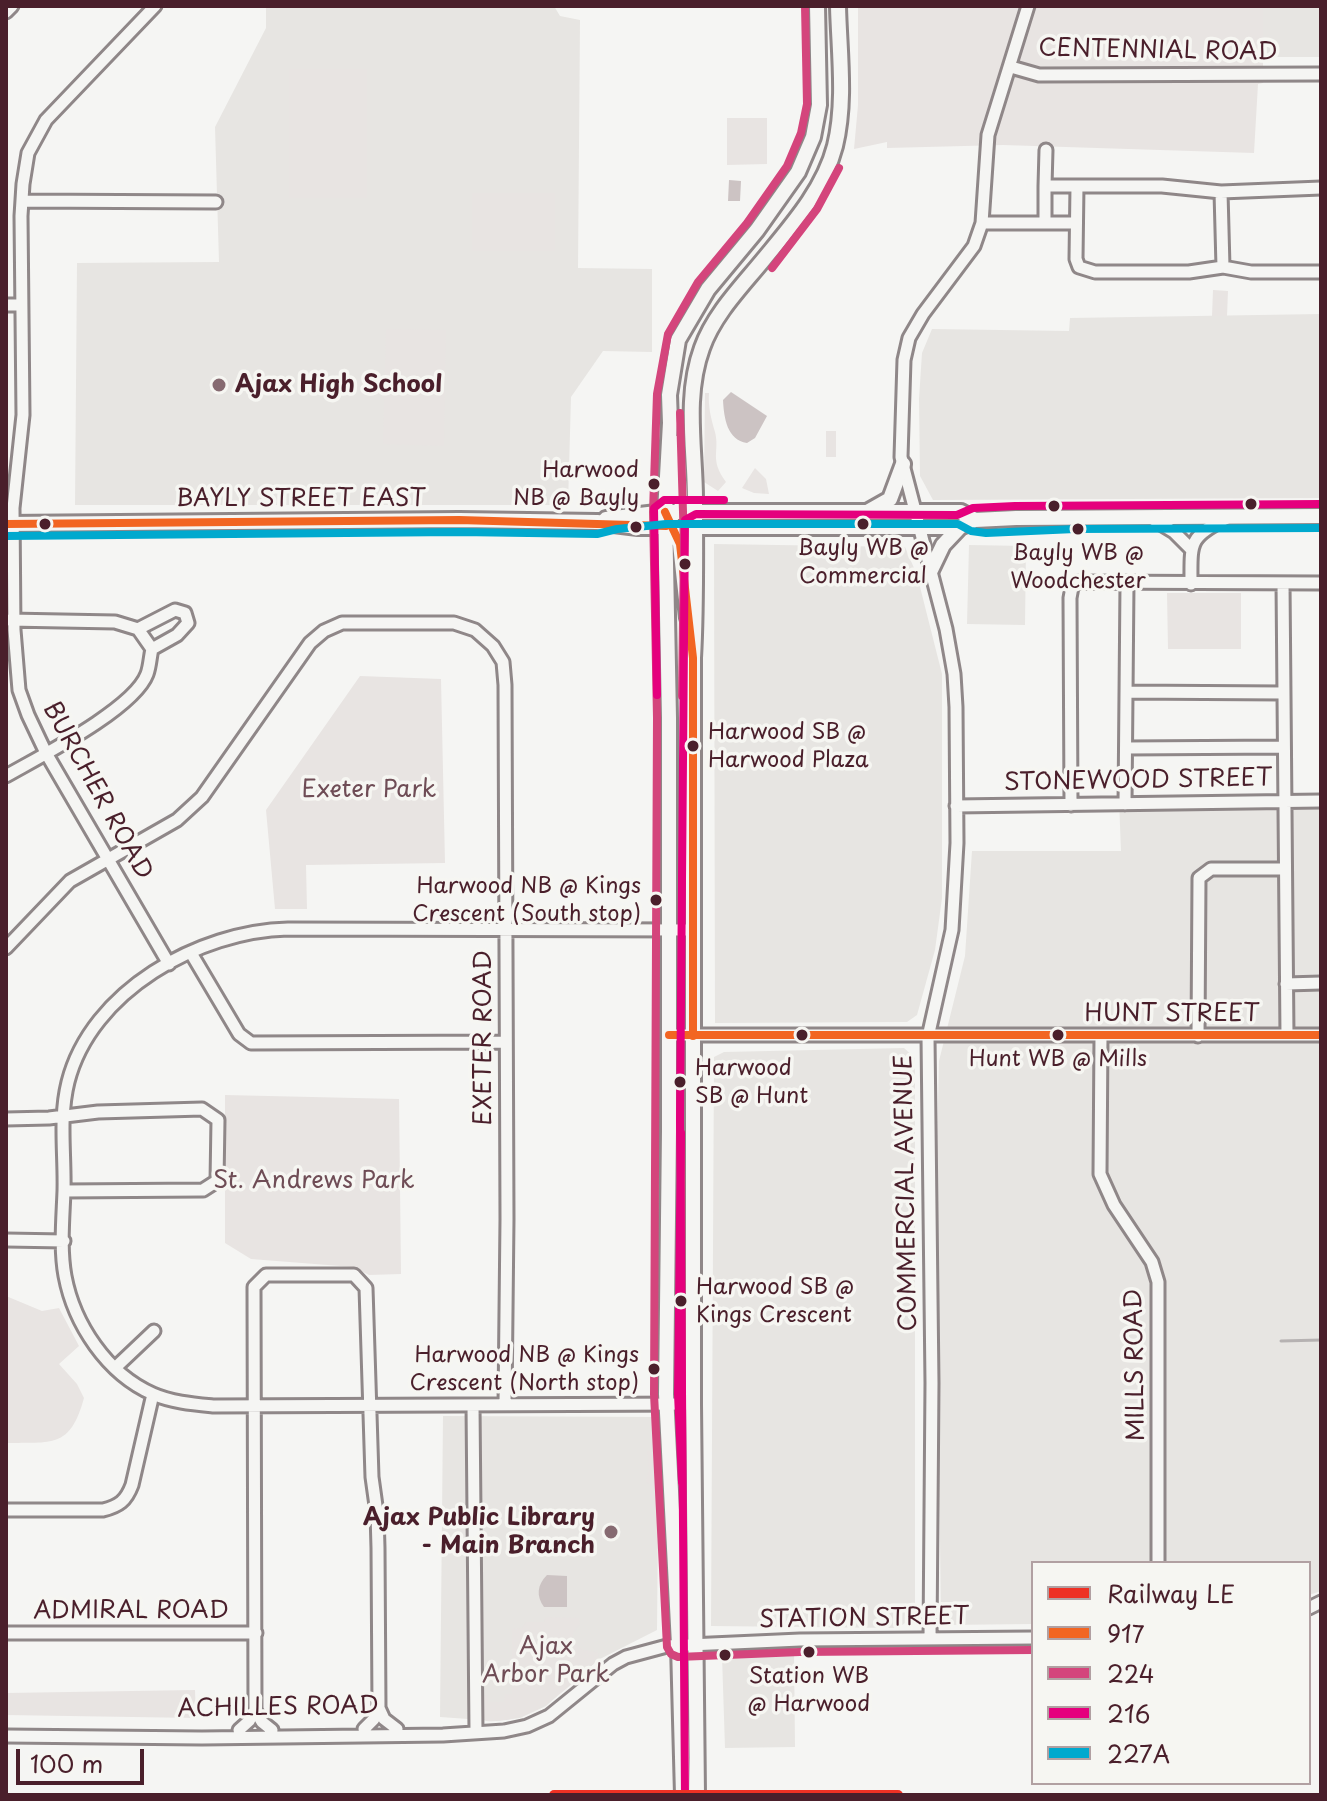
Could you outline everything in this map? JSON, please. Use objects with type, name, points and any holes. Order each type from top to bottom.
[{"type":"main road","points":[[697,1795],[679,1645],[667,1404],[669,395],[678,340],[708,289],[757,230],[798,172],[813,137],[819,105],[817,6]]},
{"type":"main road","points":[[683,1795],[690,1755],[697,1644],[693,1404],[693,385],[702,348],[722,311],[800,215],[820,182],[835,147],[840,109],[838,6]]},
{"type":"main road","points":[[670,423],[677,442],[691,517]]},
{"type":"main road","points":[[865,513],[890,499],[903,464]]},
{"type":"main road","points":[[691,517],[919,520],[961,512],[975,520]]},
{"type":"main road","points":[[691,517],[865,513],[960,527]]},
{"type":"main road","points":[[931,570],[943,545],[960,527],[975,520],[1321,516]]},
{"type":"main road","name":"BAYLY STREET EAST","points":[[10,524],[459,520],[597,522],[638,527],[691,517]]},
{"type":"main road","points":[[669,522],[680,544],[693,658]]},
{"type":"main road","points":[[669,718],[694,723]]},
{"type":"main road","points":[[668,1203],[694,1204]]},
{"type":"street","points":[[6,12],[12,6]]},
{"type":"street","name":"BURCHER ROAD","points":[[155,6],[46,120],[28,153],[22,201],[23,415],[10,524],[10,620],[19,690],[28,715],[46,753],[169,964]]},
{"type":"street","name":"CENTENNIAL ROAD","points":[[1028,6],[1011,67],[1039,75],[1321,74]]},
{"type":"street","points":[[1011,67],[986,147],[982,223],[1076,223]]},
{"type":"street","points":[[1045,223],[1046,150]]},
{"type":"street","points":[[1045,186],[1162,186],[1221,192],[1321,188]]},
{"type":"street","points":[[1077,186],[1076,259],[1079,267],[1095,272],[1189,272],[1223,267],[1251,272],[1321,272]]},
{"type":"street","points":[[1221,192],[1223,267]]},
{"type":"street","points":[[22,201],[216,202]]},
{"type":"street","name":"COMMERCIAL AVENUE","points":[[930,1639],[932,1383],[928,1037],[952,930],[956,806],[954,674],[903,464],[904,360],[909,338],[923,314],[974,246],[982,223]]},
{"type":"street","points":[[6,305],[21,305]]},
{"type":"street","points":[[1149,517],[1174,532],[1191,549]]},
{"type":"street","points":[[1191,584],[1191,549],[1205,529],[1229,517]]},
{"type":"street","points":[[1071,805],[1070,598],[1072,587],[1077,582],[1321,583]]},
{"type":"street","points":[[1283,583],[1287,1035]]},
{"type":"street","points":[[1125,804],[1127,584]]},
{"type":"street","points":[[138,629],[175,610],[185,613],[188,623],[177,635],[152,649]]},
{"type":"street","points":[[6,776],[83,731],[131,695],[146,676],[152,649],[138,629],[115,622],[10,620]]},
{"type":"street","name":"EXETER ROAD","points":[[6,948],[70,881],[177,820],[202,797],[310,643],[324,631],[342,623],[454,623],[475,630],[493,646],[503,662],[505,685],[505,1404]]},
{"type":"street","points":[[1126,692],[1283,693]]},
{"type":"street","points":[[1126,748],[1284,747]]},
{"type":"street","name":"STONEWOOD STREET","points":[[956,806],[1321,801]]},
{"type":"street","points":[[1198,1036],[1199,878],[1211,869],[1285,869]]},
{"type":"street","points":[[693,930],[273,929],[234,936],[169,964],[126,991],[84,1040],[69,1080],[63,1117],[64,1273],[76,1314],[99,1350],[116,1367],[153,1394],[195,1405],[693,1404]]},
{"type":"street","points":[[191,953],[239,1034],[251,1043],[505,1042]]},
{"type":"street","points":[[1286,984],[1321,983]]},
{"type":"street","points":[[669,1035],[693,1036]]},
{"type":"street","name":"HUNT STREET","points":[[693,1036],[1321,1035]]},
{"type":"street","name":"MILLS ROAD","points":[[1101,1036],[1100,1174],[1114,1205],[1152,1262],[1158,1282],[1158,1561]]},
{"type":"street","points":[[6,1119],[202,1109],[218,1120],[217,1181],[211,1187],[203,1190],[64,1191]]},
{"type":"street","points":[[6,1240],[64,1241]]},
{"type":"street","points":[[239,1730],[255,1710],[254,1287],[266,1275],[281,1273],[354,1275],[366,1288],[372,1477],[377,1513],[379,1708],[384,1719],[397,1729]]},
{"type":"street","points":[[116,1367],[154,1331]]},
{"type":"street","points":[[6,1510],[103,1510],[118,1507],[128,1497],[132,1485],[153,1394]]},
{"type":"street","points":[[473,1405],[476,1732]]},
{"type":"street","name":"ADMIRAL ROAD","points":[[6,1633],[256,1633]]},
{"type":"street","name":"STATION STREET","points":[[697,1644],[1031,1638]]},
{"type":"street","name":"ACHILLES ROAD","points":[[80,1735],[187,1738],[443,1735],[516,1729],[537,1722],[558,1709],[626,1657],[641,1651],[697,1644]]},
{"type":"street","points":[[364,1729],[379,1708]]},
{"type":"street","points":[[255,1710],[262,1722],[272,1730]]},
{"type":"street","name":"ACHILLES ROAD","points":[[6,1736],[126,1731],[442,1728],[476,1732]]},
{"type":"shaded area","points":[[266,6],[554,6],[560,16],[580,20],[578,268],[652,269],[652,352],[603,351],[571,397],[568,505],[75,505],[77,263],[219,262],[215,127],[266,28]]},
{"type":"shaded area","points":[[1263,6],[1321,6],[1321,57],[1262,57]]},
{"type":"shaded area","points":[[729,180],[741,181],[740,201],[728,201]]},
{"type":"shaded area","points":[[1321,314],[1321,498],[933,500],[920,476],[922,353],[932,329],[1069,331],[1070,318]]},
{"type":"shaded area","points":[[731,392],[767,416],[755,438],[747,443],[735,438],[726,421],[723,400]]},
{"type":"shaded area","points":[[714,544],[905,547],[917,575],[942,674],[942,898],[935,950],[917,1015],[907,1022],[715,1023]]},
{"type":"shaded area","points":[[969,545],[1026,546],[1025,625],[967,624]]},
{"type":"shaded area","points":[[1321,796],[1321,1591],[1311,1594],[1311,1561],[1031,1561],[1031,1624],[941,1625],[936,1192],[939,1061],[965,956],[972,851],[1121,851],[1119,800]]},
{"type":"shaded area","points":[[904,1048],[915,1058],[915,1616],[898,1628],[711,1626],[714,1057],[724,1052]]},
{"type":"shaded area","points":[[443,1416],[659,1417],[657,1630],[598,1660],[546,1706],[520,1718],[496,1721],[440,1717]]},
{"type":"shaded area","points":[[547,1575],[567,1576],[567,1607],[544,1607],[541,1603],[540,1587]]},
{"type":"shaded area","points":[[794,1650],[795,1747],[725,1748],[722,1656],[728,1651]]},
{"type":"green space","points":[[858,6],[1263,6],[1263,83],[1258,84],[1254,153],[1003,145],[887,148],[887,142],[854,149],[858,105]]},
{"type":"green space","points":[[289,69],[367,69],[367,198],[289,198]]},
{"type":"green space","points":[[727,118],[767,118],[767,164],[727,165]]},
{"type":"green space","points":[[472,193],[555,193],[555,251],[472,251]]},
{"type":"green space","points":[[1213,290],[1228,291],[1227,316],[1212,316]]},
{"type":"green space","points":[[386,329],[446,330],[444,446],[383,444]]},
{"type":"green space","points":[[705,393],[709,393],[716,461],[726,482],[718,491],[704,482]]},
{"type":"green space","points":[[826,431],[836,431],[836,457],[826,457]]},
{"type":"green space","points":[[755,468],[766,479],[769,494],[742,488]]},
{"type":"green space","points":[[1167,593],[1241,593],[1241,649],[1168,649]]},
{"type":"green space","name":"Exeter Park","points":[[360,676],[441,679],[445,863],[306,865],[307,909],[275,909],[266,810]]},
{"type":"green space","name":"St. Andrews Park","points":[[225,1095],[399,1099],[401,1274],[369,1275],[353,1267],[251,1259],[225,1243]]},
{"type":"green space","points":[[6,1296],[42,1311],[59,1308],[79,1346],[59,1364],[77,1384],[84,1398],[72,1426],[57,1439],[6,1443]]},
{"type":"green space","points":[[647,1451],[658,1452],[659,1491],[646,1482],[649,1470]]},
{"type":"green space","name":"Ajax Arbor Park","points":[[546,1617],[579,1618],[580,1624],[572,1640],[582,1650],[599,1654],[598,1660],[561,1693],[534,1711],[519,1717],[486,1721],[480,1717],[481,1696],[487,1695],[488,1702],[504,1702],[505,1694],[512,1694],[512,1629],[522,1628],[526,1622],[544,1622]]},
{"type":"green space","points":[[195,1690],[196,1718],[6,1715],[6,1693]]},
{"type":"railway","points":[[1281,1341],[1321,1340]]},
{"type":"rail line","name":"LE","points":[[554,1795],[898,1795]]},
{"type":"transit line","name":"224","points":[[805,6],[807,104],[801,133],[787,166],[747,223],[698,282],[668,334],[657,394],[653,512],[657,718],[654,1394],[667,1647],[671,1654],[678,1657],[800,1652],[1031,1650]]},
{"type":"transit line","name":"224","points":[[772,268],[817,209],[839,168]]},
{"type":"transit line","name":"224","points":[[680,413],[684,545],[682,696]]},
{"type":"transit line","name":"216","points":[[657,695],[654,508],[664,500],[724,500]]},
{"type":"transit line","name":"216","points":[[685,1795],[680,1119],[685,520],[696,514],[957,515],[973,508],[1015,506],[1321,504]]},
{"type":"transit line","name":"917","points":[[665,512],[680,544],[693,658],[693,1036]]},
{"type":"transit line","name":"917","points":[[6,524],[459,520],[666,526]]},
{"type":"transit line","name":"227A","points":[[6,536],[459,532],[597,534],[666,524],[958,524],[971,531],[986,533],[1075,529],[1321,528]]},
{"type":"transit line","name":"917","points":[[669,1035],[1321,1035]]},
{"type":"transit line","name":"224","points":[[681,1133],[682,1483]]},
{"type":"transit line","name":"216","points":[[681,1133],[678,1394],[682,1482]]},
{"type":"place","name":"Ajax High School","points":[[219,385]]},
{"type":"place","name":"Harwood NB @ Bayly","points":[[654,484]]},
{"type":"place","name":"Bayly WB @ Commercial","points":[[863,524]]},
{"type":"place","name":"Bayly WB @ Woodchester","points":[[1078,529]]},
{"type":"place","name":"Harwood SB @ Harwood Plaza","points":[[693,746]]},
{"type":"place","name":"Harwood NB @ Kings Crescent (South stop)","points":[[656,900]]},
{"type":"place","name":"Hunt WB @ Mills","points":[[1058,1035]]},
{"type":"place","name":"Harwood SB @ Hunt","points":[[680,1082]]},
{"type":"place","name":"Harwood SB @ Kings Crescent","points":[[681,1301]]},
{"type":"place","name":"Harwood NB @ Kings Crescent (North stop)","points":[[654,1369]]},
{"type":"place","name":"Ajax Public Library - Main Branch","points":[[611,1532]]},
{"type":"place","name":"Station WB @ Harwood","points":[[809,1652]]}]
